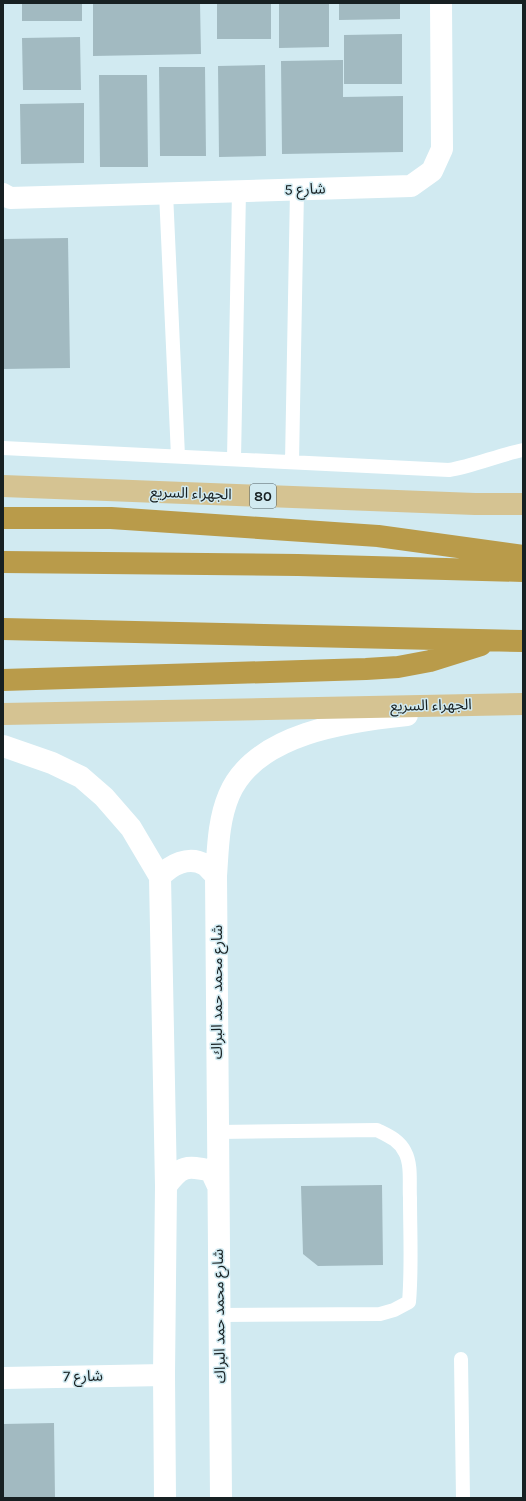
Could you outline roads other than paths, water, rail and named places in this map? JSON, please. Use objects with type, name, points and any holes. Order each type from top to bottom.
[{"type":"highway","points":[[3,518],[111,518],[378,536],[523,556]]},
{"type":"highway","points":[[3,562],[298,565],[523,571]]},
{"type":"highway","points":[[3,629],[512,640]]},
{"type":"highway","points":[[3,680],[358,669],[398,666],[430,661],[479,646],[512,640]]},
{"type":"main road","name":"الجهراء السريع","points":[[3,486],[523,504]]},
{"type":"main road","name":"الجهراء السريع","points":[[3,714],[516,704]]},
{"type":"street","name":"شارع 5","points":[[3,194],[10,198],[411,186],[432,171],[442,149],[441,3]]},
{"type":"street","name":"شارع محمد حمد البراك","points":[[221,1498],[216,876],[219,827],[229,795],[244,771],[262,755],[287,742],[324,729],[363,719],[516,704]]},
{"type":"street","points":[[3,746],[52,763],[81,778],[104,797],[131,828],[160,877],[166,1186],[164,1374],[165,1498]]},
{"type":"street","points":[[160,877],[174,866],[189,861],[201,863],[216,876]]},
{"type":"street","points":[[166,1186],[177,1172],[193,1166],[211,1171],[218,1186]]},
{"type":"street","name":"شارع 7","points":[[3,1378],[164,1374]]},
{"type":"lane","points":[[292,462],[297,190]]},
{"type":"lane","points":[[234,459],[239,191]]},
{"type":"lane","points":[[166,193],[178,456]]},
{"type":"lane","points":[[3,448],[449,470],[465,467],[523,450]]},
{"type":"lane","points":[[218,1132],[377,1130],[399,1142],[406,1153],[409,1168],[411,1242],[411,1279],[409,1302],[394,1310],[380,1314],[220,1315]]},
{"type":"lane","points":[[461,1359],[464,1498]]}]
